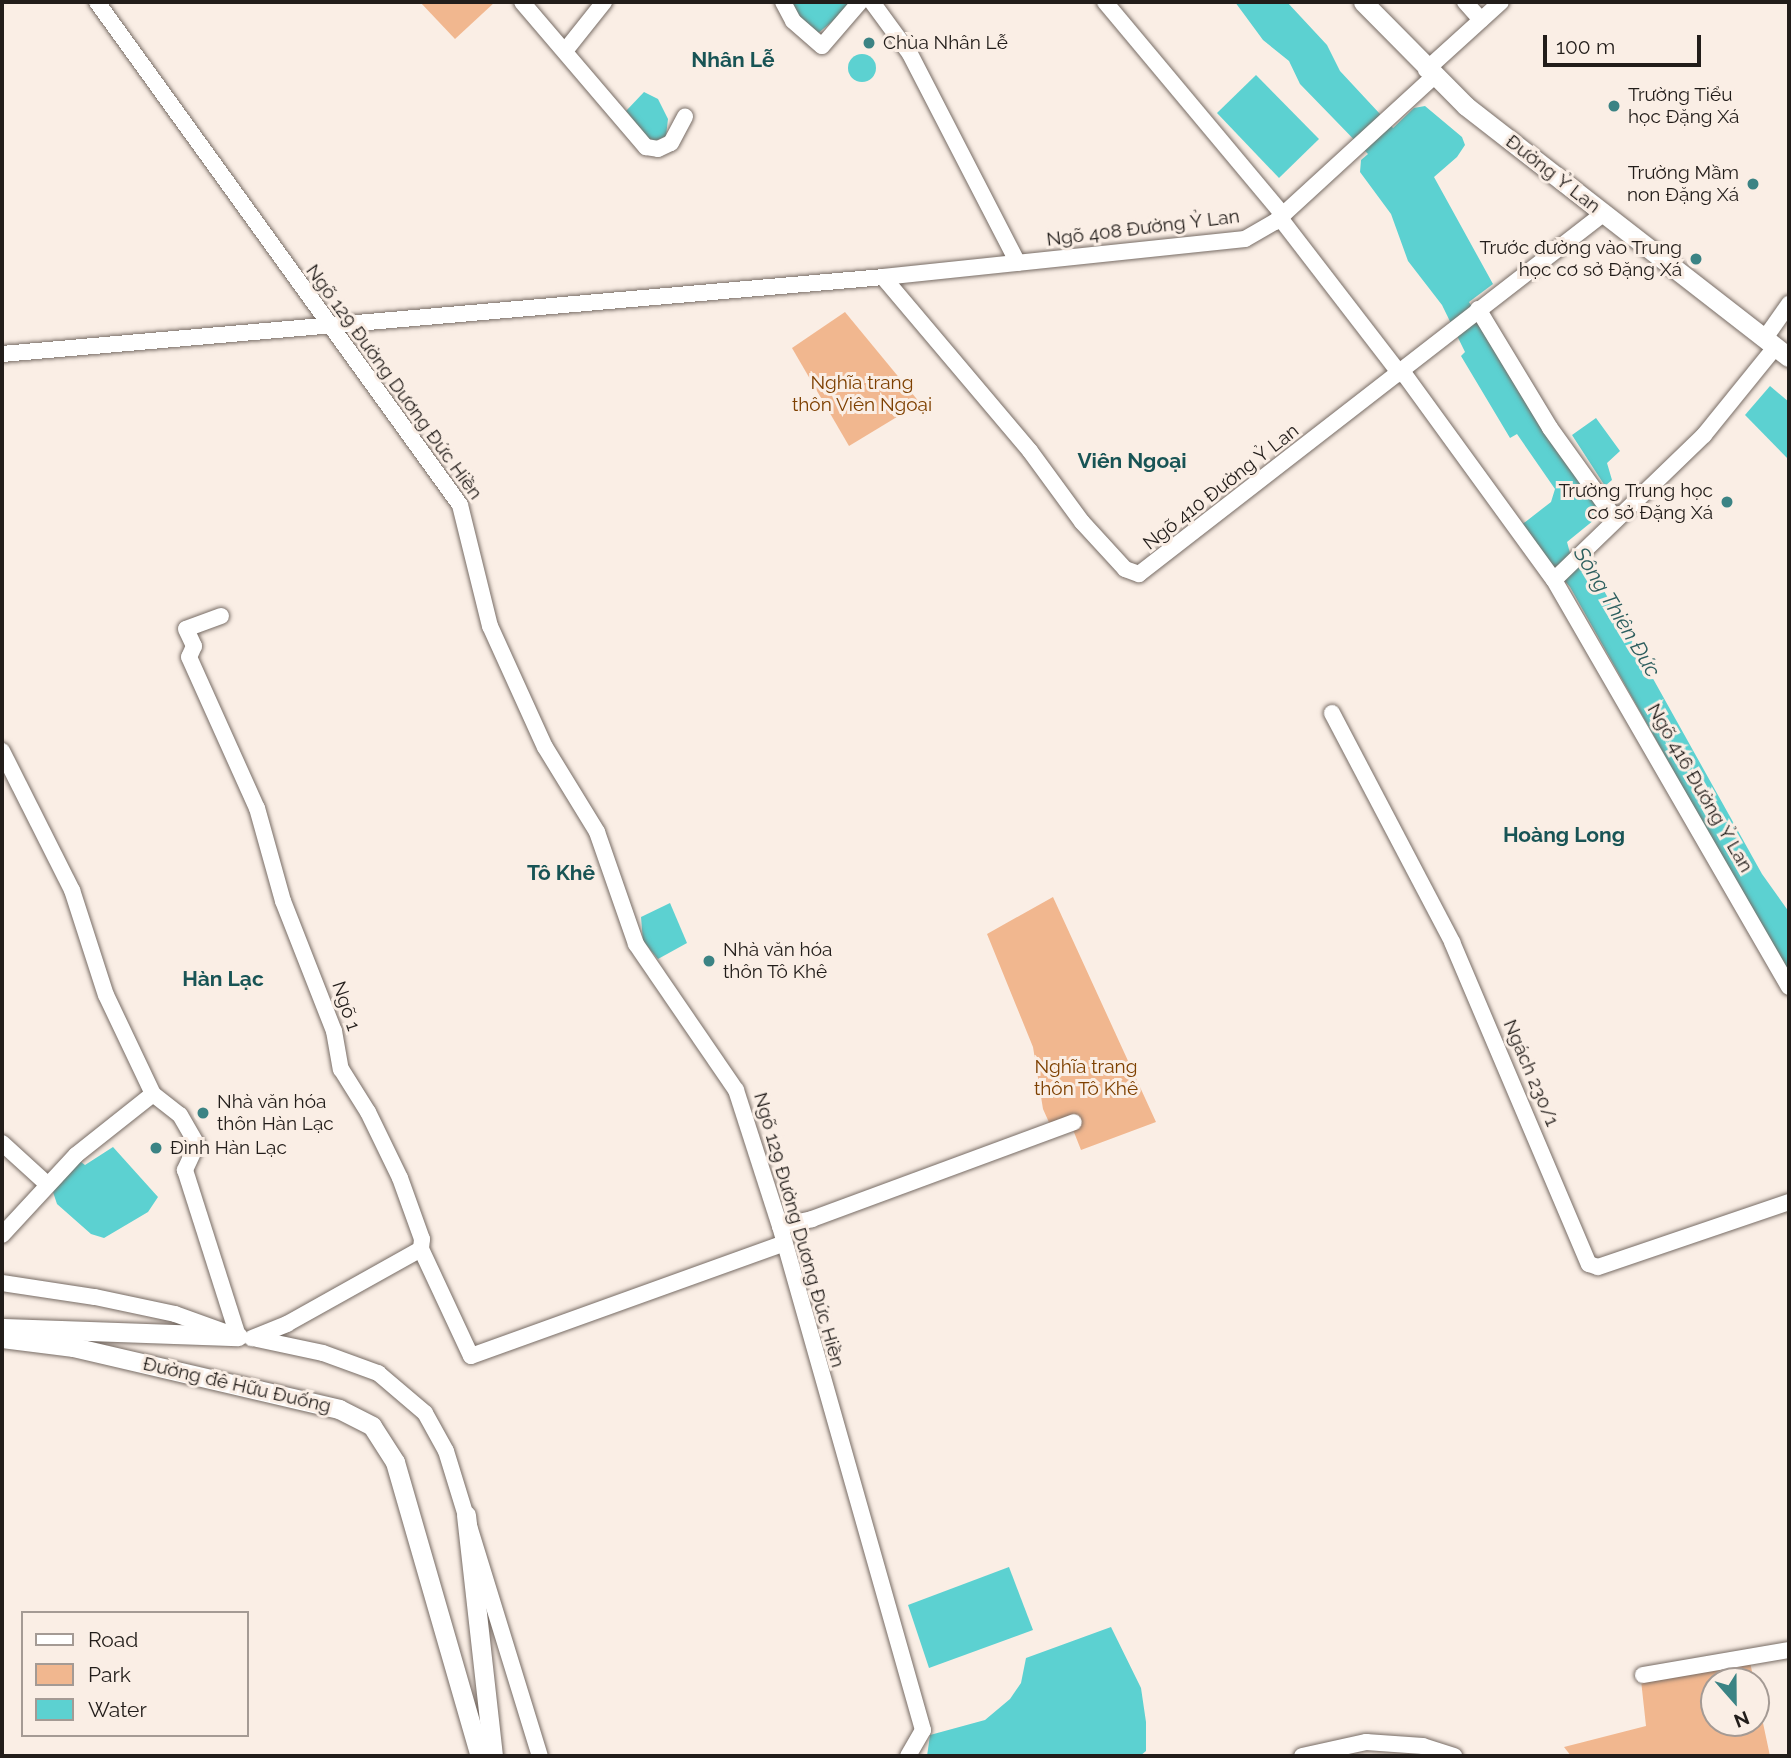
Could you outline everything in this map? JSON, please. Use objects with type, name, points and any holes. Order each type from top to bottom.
[{"type":"main road","name":"Đường Ỷ Lan","points":[[1365,3],[1429,73],[1777,347]]},
{"type":"main road","points":[[2,1328],[245,1337]]},
{"type":"main road","name":"Đường đê Hữu Đuống","points":[[2,1338],[73,1347],[339,1409],[372,1426],[395,1462],[481,1756]]},
{"type":"main road","points":[[466,1516],[493,1756]]},
{"type":"street","name":"Ngõ 129 Đường Dương Đức Hiền","points":[[97,2],[460,505],[478,592],[510,674],[553,762],[597,832],[639,950],[731,1081],[780,1226],[782,1244],[923,1730],[908,1756]]},
{"type":"street","points":[[522,2],[646,147],[667,146],[685,117]]},
{"type":"street","points":[[565,51],[604,2]]},
{"type":"street","points":[[783,2],[793,21],[822,46],[860,2]]},
{"type":"street","points":[[872,2],[910,54],[1018,263]]},
{"type":"street","name":"Ngõ 416 Đường Ỷ Lan","points":[[1105,2],[1283,215],[1402,370],[1554,580],[1789,987]]},
{"type":"street","points":[[1465,2],[1481,20]]},
{"type":"street","name":"Ngõ 408 Đường Ỷ Lan","points":[[2,354],[883,277],[1236,241],[1258,234],[1283,215],[1403,105],[1429,73],[1502,2]]},
{"type":"street","name":"Ngõ 410 Đường Ỷ Lan","points":[[883,277],[1030,451],[1077,517],[1135,574],[1148,570],[1604,212]]},
{"type":"street","points":[[1554,580],[1704,435],[1777,347],[1789,304]]},
{"type":"street","points":[[1478,309],[1550,428],[1616,520]]},
{"type":"street","name":"Ngõ 1","points":[[221,616],[186,629],[194,646],[189,657],[257,808],[283,901],[334,1031],[341,1069],[368,1112],[400,1178],[421,1233],[421,1250]]},
{"type":"street","name":"Ngách 230/1","points":[[1332,713],[1452,942],[1589,1264],[1610,1263],[1789,1202]]},
{"type":"street","points":[[2,751],[72,890],[111,1008],[153,1094],[180,1115],[197,1144],[185,1170],[245,1337]]},
{"type":"street","points":[[2,1235],[76,1155],[153,1094]]},
{"type":"street","points":[[780,1226],[813,1219],[1074,1122]]},
{"type":"street","points":[[2,1143],[47,1184]]},
{"type":"street","points":[[245,1337],[287,1324],[421,1250],[471,1356],[782,1244]]},
{"type":"street","points":[[2,1283],[122,1303],[245,1337],[323,1353],[378,1373],[425,1413],[446,1451],[540,1756]]},
{"type":"street","points":[[1643,1675],[1789,1650]]},
{"type":"street","points":[[1302,1756],[1366,1742],[1423,1746],[1454,1756]]},
{"type":"green space","points":[[420,2],[495,2],[455,39]]},
{"type":"green space","name":"Nghĩa trang thôn Viên Ngoại","points":[[845,312],[920,403],[849,446],[792,348]]},
{"type":"green space","name":"Nghĩa trang thôn Tô Khê","points":[[1053,897],[1156,1122],[1081,1150],[1070,1122],[1052,1129],[1043,1109],[1033,1047],[987,934]]},
{"type":"green space","points":[[1750,1662],[1751,1667],[1720,1667]]},
{"type":"green space","points":[[1700,1670],[1700,1737],[1766,1737],[1770,1756],[1571,1756],[1564,1747],[1646,1726],[1641,1680]]},
{"type":"water","points":[[790,2],[856,2],[817,34],[802,22]]},
{"type":"water","points":[[1235,2],[1287,2],[1327,45],[1340,71],[1393,128],[1414,108],[1425,106],[1462,137],[1465,145],[1457,157],[1434,177],[1493,284],[1469,302],[1538,417],[1605,511],[1567,542],[1570,553],[1603,589],[1762,874],[1789,912],[1789,976],[1570,587],[1520,526],[1551,502],[1555,489],[1517,434],[1510,438],[1461,356],[1465,352],[1442,305],[1408,261],[1391,214],[1360,172],[1361,160],[1368,154],[1300,84],[1289,61],[1263,40]]},
{"type":"water","points":[[862,54],[872,58],[876,68],[872,78],[862,82],[852,78],[848,68],[852,58]]},
{"type":"water","points":[[1256,75],[1319,139],[1279,178],[1217,113]]},
{"type":"water","points":[[644,92],[658,99],[668,119],[666,136],[652,143],[626,111]]},
{"type":"water","points":[[1770,386],[1789,402],[1789,460],[1745,415]]},
{"type":"water","points":[[1596,418],[1620,451],[1607,463],[1612,480],[1605,486],[1572,435]]},
{"type":"water","points":[[670,903],[687,943],[658,959],[643,941],[641,917]]},
{"type":"water","points":[[113,1147],[158,1197],[148,1212],[104,1238],[91,1234],[57,1204],[53,1192],[77,1159],[85,1165]]},
{"type":"water","points":[[1009,1567],[1033,1630],[929,1668],[908,1605]]},
{"type":"water","points":[[1111,1627],[1141,1688],[1146,1722],[1146,1751],[1140,1756],[927,1756],[930,1735],[985,1720],[1010,1699],[1021,1683],[1026,1658]]},
{"type":"place","name":"Chùa Nhân Lễ","points":[[869,43]]},
{"type":"place","name":"Trường Tiểu học Đặng Xá","points":[[1614,106]]},
{"type":"place","name":"Trường Mầm non Đặng Xá","points":[[1753,184]]},
{"type":"place","name":"Trước đường vào Trung học cơ sở Đặng Xá","points":[[1696,259]]},
{"type":"place","name":"Trường Trung học cơ sở Đặng Xá","points":[[1727,502]]},
{"type":"place","name":"Nhà văn hóa thôn Tô Khê","points":[[709,961]]},
{"type":"place","name":"Nhà văn hóa thôn Hàn Lạc","points":[[203,1113]]},
{"type":"place","name":"Đình Hàn Lạc","points":[[156,1148]]},
{"type":"district","name":"Nhân Lễ","points":[[733,60]]},
{"type":"district","name":"Viên Ngoại","points":[[1132,461]]},
{"type":"district","name":"Hoàng Long","points":[[1564,835]]},
{"type":"district","name":"Tô Khê","points":[[561,873]]},
{"type":"district","name":"Hàn Lạc","points":[[223,979]]},
{"type":"water label","name":"Sông Thiên Đức","points":[[1617,612]]}]
